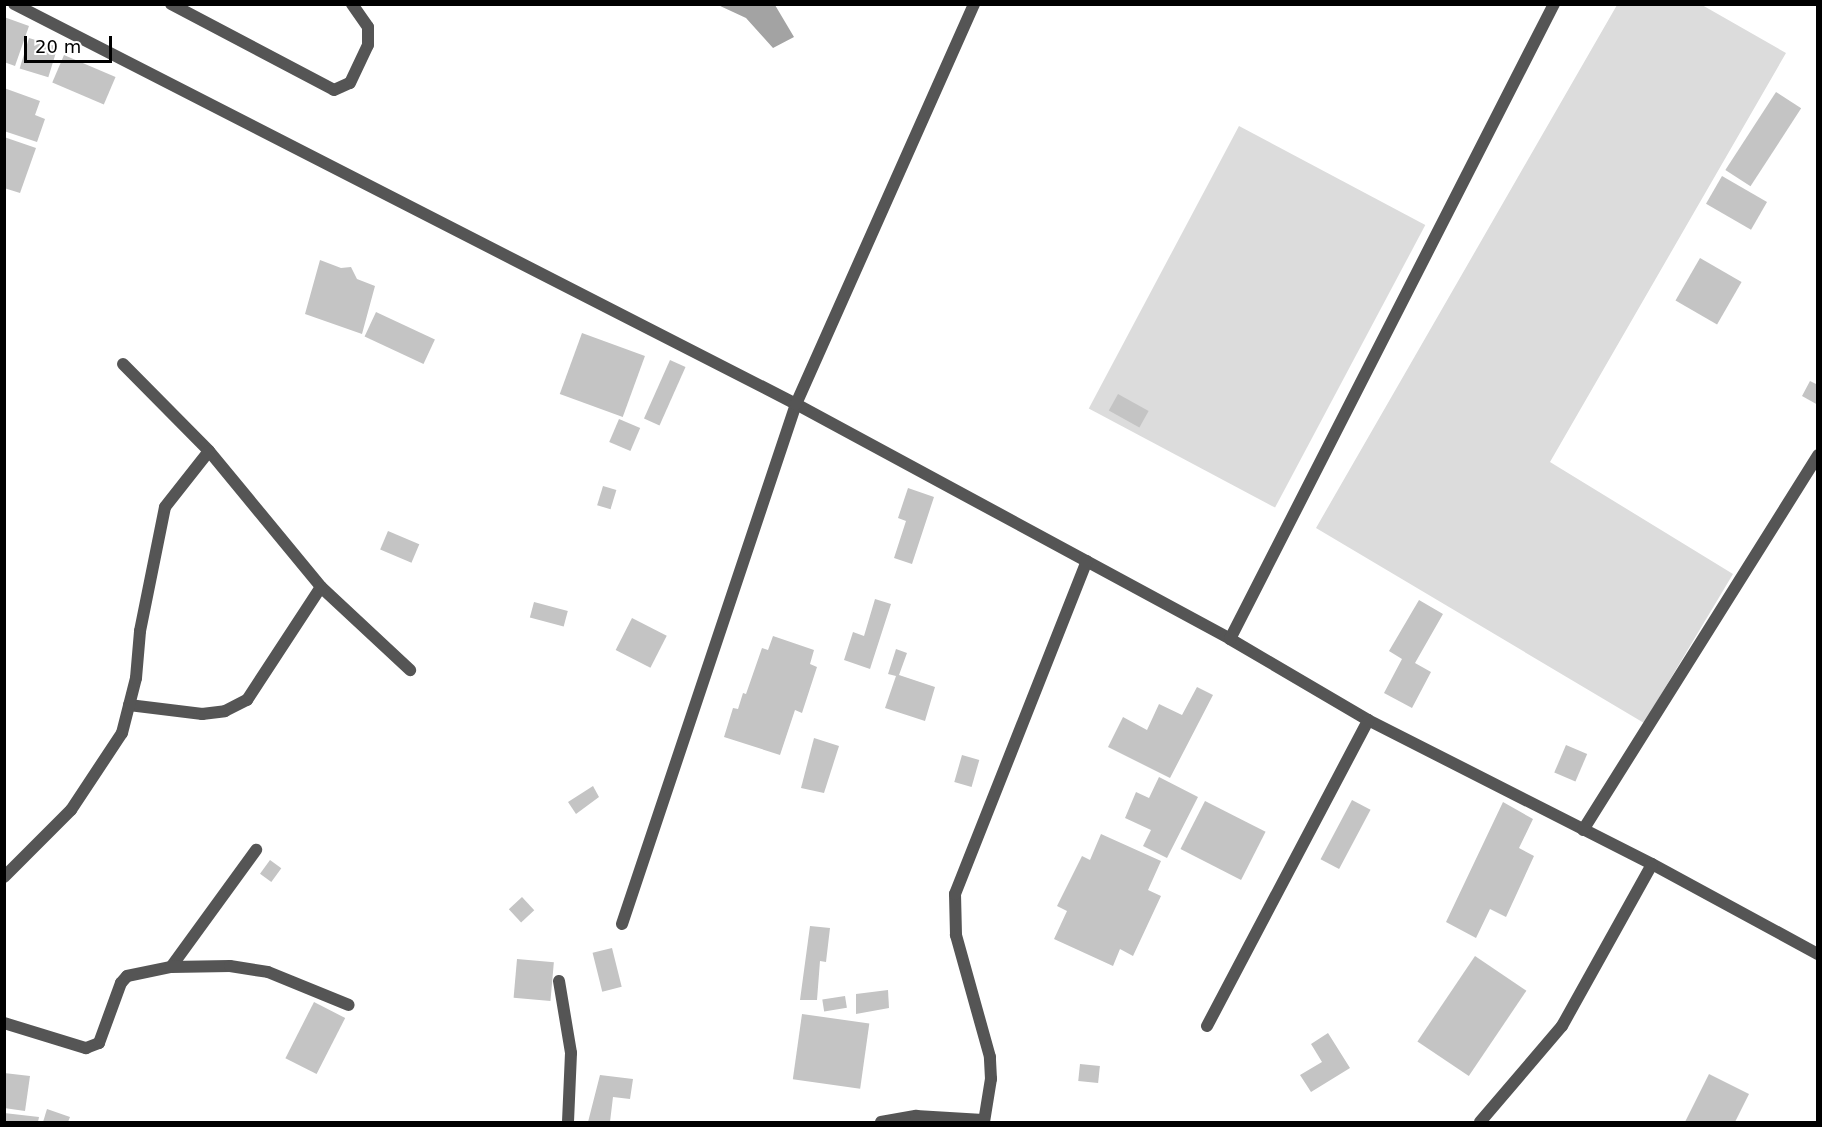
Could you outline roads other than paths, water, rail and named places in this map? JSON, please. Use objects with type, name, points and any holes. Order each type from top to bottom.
[{"type":"street","points":[[14,4],[796,404],[1230,639],[1368,720],[1653,864],[1818,954]]},
{"type":"street","points":[[171,4],[334,90],[350,83],[368,45],[368,27],[352,4]]},
{"type":"street","points":[[622,924],[796,404],[974,4]]},
{"type":"street","points":[[1230,639],[1554,4]]},
{"type":"street","points":[[123,364],[209,451],[321,587],[410,670]]},
{"type":"street","points":[[4,877],[72,810],[122,733],[165,507],[209,451]]},
{"type":"street","points":[[1583,830],[1818,455]]},
{"type":"street","points":[[881,1122],[916,1116],[984,1121],[991,1079],[990,1057],[956,935],[955,894],[1087,561]]},
{"type":"street","points":[[129,705],[202,714],[225,711],[247,700],[321,587]]},
{"type":"street","points":[[1207,1026],[1368,720]]},
{"type":"street","points":[[171,967],[256,850]]},
{"type":"street","points":[[1480,1122],[1562,1026],[1653,864]]},
{"type":"street","points":[[4,1023],[86,1048],[99,1043],[121,983],[127,976],[171,967],[230,966],[268,972],[349,1005]]},
{"type":"street","points":[[559,981],[571,1053],[568,1122]]}]
